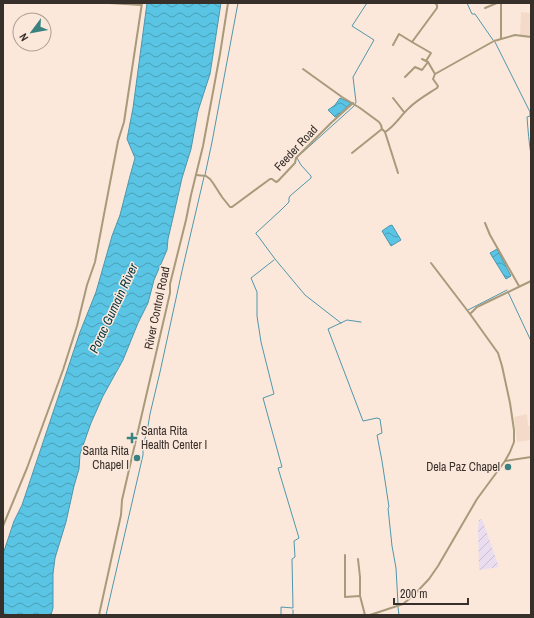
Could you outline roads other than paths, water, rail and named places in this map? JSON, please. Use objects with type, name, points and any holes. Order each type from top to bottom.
[{"type":"street","points":[[3,526],[27,468],[63,370],[77,326],[95,262],[108,188],[118,141],[124,122],[141,4],[109,3]]},
{"type":"street","name":"River Control Road","points":[[98,615],[121,515],[122,500],[170,293],[170,284],[203,146],[228,3]]},
{"type":"street","points":[[412,42],[437,8],[435,3]]},
{"type":"street","points":[[485,8],[497,3]]},
{"type":"street","points":[[501,3],[501,39]]},
{"type":"street","points":[[393,45],[399,34],[431,53],[422,70],[415,67],[405,77]]},
{"type":"street","points":[[385,132],[398,121],[410,106],[437,88],[438,86],[433,79],[435,74],[494,41],[515,35],[531,37]]},
{"type":"street","points":[[422,59],[427,62],[435,74]]},
{"type":"street","points":[[303,69],[379,122],[385,132],[398,173]]},
{"type":"street","points":[[393,98],[404,112]]},
{"type":"street","name":"Feeder Road","points":[[196,175],[206,176],[210,179],[222,198],[230,207],[232,207],[270,179],[276,182],[278,181],[295,163],[296,158],[354,104]]},
{"type":"street","points":[[352,153],[382,129]]},
{"type":"street","points":[[485,223],[520,286]]},
{"type":"street","points":[[370,615],[403,604],[429,579],[477,499],[505,461],[514,442],[514,430],[510,403],[498,353],[430,263]]},
{"type":"street","points":[[470,314],[477,307],[531,281]]},
{"type":"street","points":[[505,461],[531,457]]},
{"type":"street","points":[[345,555],[345,597],[360,596]]},
{"type":"street","points":[[358,559],[360,596],[365,615]]},
{"type":"water","name":"Porac Gumain River","points":[[147,3],[221,3],[210,74],[198,111],[191,149],[182,178],[168,239],[167,250],[154,280],[148,303],[123,360],[103,396],[91,423],[80,454],[79,469],[66,522],[55,558],[53,574],[53,608],[51,615],[3,615],[3,554],[14,521],[22,505],[80,332],[96,292],[112,236],[120,215],[135,158],[127,139],[133,108]]},
{"type":"water","points":[[340,98],[351,103],[335,117],[328,110],[335,105]]},
{"type":"water","points":[[392,225],[401,240],[391,246],[382,231]]},
{"type":"water","points":[[497,249],[511,276],[506,279],[490,253]]},
{"type":"waterway","points":[[205,175],[238,3]]},
{"type":"waterway","points":[[302,153],[354,106],[356,102],[353,77],[374,40],[352,26],[367,3]]},
{"type":"waterway","points":[[467,3],[472,14],[475,14],[493,40]]},
{"type":"waterway","points":[[495,42],[530,112],[530,116],[527,117],[531,155]]},
{"type":"waterway","points":[[297,158],[311,178],[290,196],[289,202],[256,234],[305,295],[341,323]]},
{"type":"waterway","points":[[106,615],[204,177]]},
{"type":"waterway","points":[[274,260],[251,278],[257,292],[257,316],[261,342],[274,394],[263,398],[282,467],[278,468],[299,538],[294,541],[295,557],[292,559],[293,608],[281,607],[281,615]]},
{"type":"waterway","points":[[468,310],[507,290]]},
{"type":"waterway","points":[[508,292],[531,341]]},
{"type":"waterway","points":[[361,322],[347,320],[328,329],[363,421],[377,418],[380,419],[382,433],[377,435],[389,507],[392,546],[396,568],[398,604]]},
{"type":"waterway","points":[[398,607],[399,615]]},
{"type":"waterway","points":[[293,610],[293,615]]},
{"type":"place","name":"Santa Rita Health Center I","points":[[132,438]]},
{"type":"place","name":"Santa Rita Chapel I","points":[[137,458]]},
{"type":"place","name":"Dela Paz Chapel","points":[[508,467]]}]
